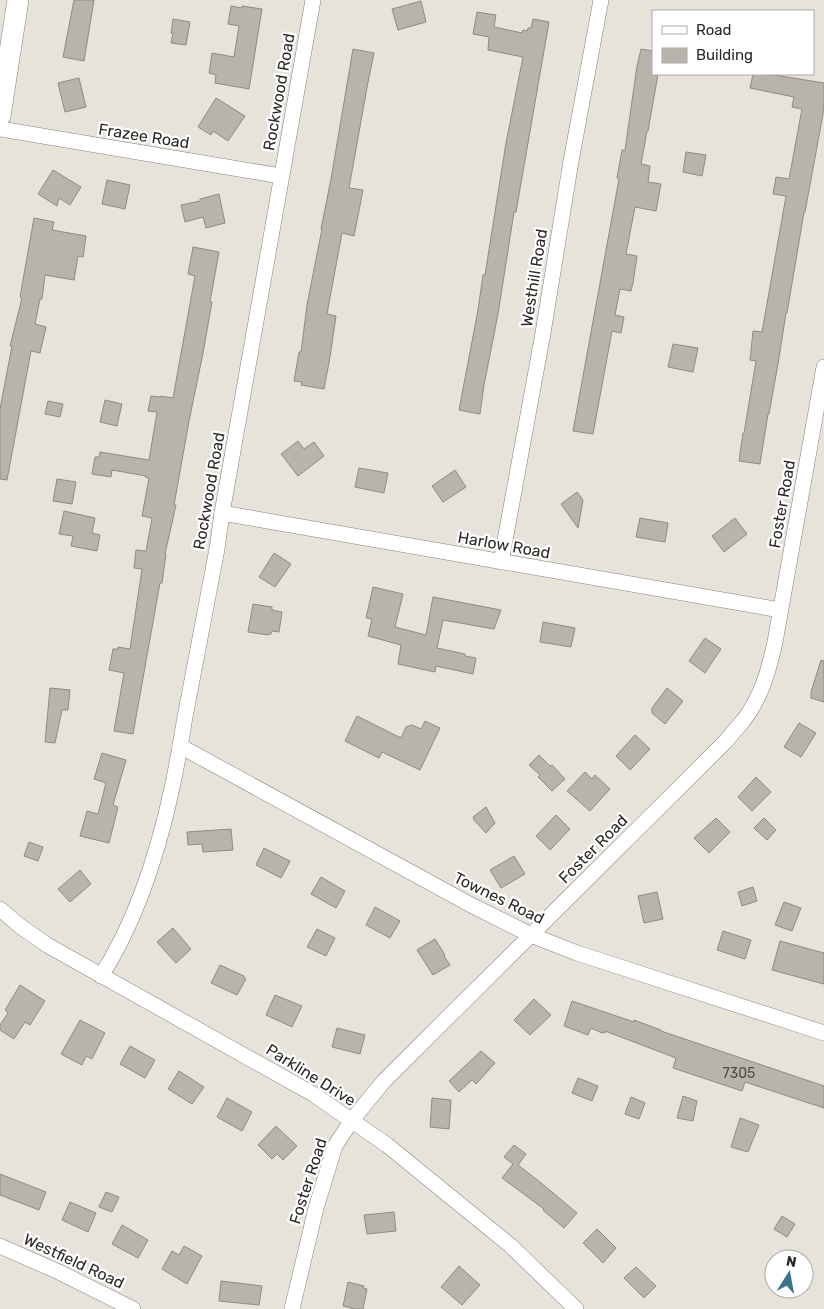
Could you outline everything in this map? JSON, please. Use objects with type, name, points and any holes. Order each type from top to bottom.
[{"type":"main road","points":[[0,116],[18,0]]},
{"type":"street","name":"Rockwood Road","points":[[101,976],[115,954],[145,882],[172,789],[217,549],[313,0]]},
{"type":"street","name":"Westhill Road","points":[[501,562],[601,0]]},
{"type":"street","name":"Frazee Road","points":[[0,129],[282,176]]},
{"type":"street","name":"Foster Road","points":[[292,1309],[316,1208],[335,1146],[352,1120],[384,1081],[718,749],[743,721],[753,706],[770,666],[819,427],[824,367]]},
{"type":"street","name":"Harlow Road","points":[[222,513],[780,610]]},
{"type":"street","name":"Townes Road","points":[[180,746],[470,904],[531,934],[577,953],[824,1033]]},
{"type":"street","name":"Parkline Drive","points":[[0,909],[47,945],[305,1089],[352,1120],[511,1246],[576,1309]]},
{"type":"street","name":"Westfield Road","points":[[0,1246],[59,1272],[133,1309]]},
{"type":"building","points":[[74,0],[94,0],[84,61],[63,57]]},
{"type":"building","points":[[421,1],[426,22],[398,30],[392,9]]},
{"type":"building","points":[[231,6],[262,9],[249,89],[215,83],[216,75],[209,73],[212,53],[234,57],[239,26],[228,24]]},
{"type":"building","points":[[477,12],[496,15],[494,27],[522,33],[523,30],[527,31],[528,28],[531,28],[533,19],[549,22],[516,212],[514,212],[480,414],[459,410],[523,57],[488,50],[489,37],[473,34]]},
{"type":"building","points":[[173,19],[190,22],[186,45],[171,43]]},
{"type":"building","points":[[353,49],[374,53],[349,188],[363,190],[354,236],[342,233],[327,314],[336,316],[324,389],[301,385],[302,382],[294,381],[299,352],[301,352],[307,305]]},
{"type":"building","points":[[641,49],[652,51],[652,75],[658,75],[641,164],[650,166],[648,182],[661,184],[656,211],[635,207],[626,254],[637,256],[633,283],[631,291],[620,289],[615,315],[624,317],[621,333],[612,331],[593,434],[573,431],[619,179],[617,178],[622,150],[625,150]]},
{"type":"building","points":[[753,75],[774,75],[824,83],[823,114],[760,464],[739,461],[756,361],[750,360],[753,331],[762,332],[786,196],[773,194],[776,177],[789,179],[802,109],[792,107],[794,97],[750,88]]},
{"type":"building","points":[[79,78],[86,107],[65,112],[58,83]]},
{"type":"building","points":[[216,98],[245,116],[228,141],[213,131],[211,135],[198,127]]},
{"type":"building","points":[[686,152],[706,155],[702,176],[683,172]]},
{"type":"building","points":[[53,170],[81,187],[70,205],[59,198],[57,206],[38,194]]},
{"type":"building","points":[[107,180],[130,185],[125,209],[102,204]]},
{"type":"building","points":[[219,194],[225,223],[206,228],[203,217],[185,222],[181,205]]},
{"type":"building","points":[[34,218],[54,222],[52,230],[86,236],[83,257],[78,256],[74,280],[45,275],[42,299],[40,299],[35,324],[46,327],[40,353],[31,351],[7,480],[0,479],[0,409],[12,346],[10,346],[22,298],[20,297]]},
{"type":"building","points":[[193,247],[219,252],[203,353],[174,505],[176,505],[165,554],[162,583],[160,583],[133,734],[114,731],[124,673],[109,670],[113,649],[118,649],[118,647],[130,649],[142,569],[134,568],[136,550],[146,551],[152,518],[142,516],[149,478],[112,470],[111,477],[92,474],[95,457],[99,457],[100,452],[149,460],[157,412],[148,411],[151,396],[173,398],[195,276],[188,274]]},
{"type":"building","points":[[673,344],[698,348],[693,372],[668,367]]},
{"type":"building","points":[[105,400],[122,404],[117,426],[100,422]]},
{"type":"building","points":[[48,401],[63,404],[60,417],[45,414]]},
{"type":"building","points":[[298,441],[304,449],[314,442],[324,456],[298,476],[281,454]]},
{"type":"building","points":[[359,468],[388,473],[384,493],[355,487]]},
{"type":"building","points":[[455,470],[466,487],[443,502],[432,486]]},
{"type":"building","points":[[57,479],[76,482],[72,504],[53,501]]},
{"type":"building","points":[[577,492],[583,500],[578,528],[561,504]]},
{"type":"building","points":[[64,511],[95,518],[92,533],[100,535],[97,551],[71,546],[73,536],[59,534]]},
{"type":"building","points":[[640,518],[668,523],[665,542],[636,537]]},
{"type":"building","points":[[735,518],[747,534],[724,552],[712,536]]},
{"type":"building","points":[[274,553],[291,564],[275,587],[259,577]]},
{"type":"building","points":[[373,587],[403,594],[395,627],[426,635],[433,597],[501,610],[494,629],[443,620],[437,648],[476,658],[473,674],[436,666],[435,672],[398,664],[401,645],[368,636],[372,619],[366,618]]},
{"type":"building","points":[[253,604],[272,607],[272,610],[282,612],[279,632],[272,631],[268,635],[248,632]]},
{"type":"building","points":[[543,622],[575,628],[571,647],[540,642]]},
{"type":"building","points":[[705,638],[721,649],[705,673],[689,661]]},
{"type":"building","points":[[821,660],[824,661],[824,702],[811,698],[811,692]]},
{"type":"building","points":[[50,688],[70,690],[68,710],[62,710],[55,743],[45,742]]},
{"type":"building","points":[[667,688],[683,701],[665,724],[652,713],[652,708]]},
{"type":"building","points":[[357,716],[401,738],[406,727],[412,725],[421,729],[425,721],[440,728],[420,770],[382,752],[379,758],[345,741]]},
{"type":"building","points":[[799,723],[816,733],[801,757],[784,747]]},
{"type":"building","points":[[635,735],[650,749],[630,770],[616,756]]},
{"type":"building","points":[[102,753],[126,760],[113,805],[118,807],[109,843],[80,836],[87,811],[98,814],[106,783],[94,779]]},
{"type":"building","points":[[539,755],[565,779],[552,791],[538,777],[540,775],[529,765]]},
{"type":"building","points":[[585,772],[592,779],[595,775],[610,789],[590,811],[567,791]]},
{"type":"building","points":[[756,777],[771,792],[752,811],[738,797]]},
{"type":"building","points":[[486,807],[495,823],[486,833],[473,817]]},
{"type":"building","points":[[556,815],[570,829],[550,850],[536,836]]},
{"type":"building","points":[[716,818],[730,832],[709,853],[694,838]]},
{"type":"building","points":[[764,818],[776,830],[767,840],[754,828]]},
{"type":"building","points":[[231,829],[233,850],[203,852],[202,844],[188,845],[187,832]]},
{"type":"building","points":[[29,842],[43,847],[38,861],[24,856]]},
{"type":"building","points":[[264,848],[290,861],[281,878],[256,865]]},
{"type":"building","points":[[514,856],[525,874],[501,888],[490,870]]},
{"type":"building","points":[[80,870],[91,884],[70,902],[58,889]]},
{"type":"building","points":[[321,877],[345,891],[336,908],[311,894]]},
{"type":"building","points":[[753,887],[757,901],[742,906],[738,892]]},
{"type":"building","points":[[657,892],[663,919],[644,923],[638,896]]},
{"type":"building","points":[[784,902],[801,908],[792,931],[775,925]]},
{"type":"building","points":[[375,907],[400,921],[390,938],[366,925]]},
{"type":"building","points":[[173,928],[191,949],[176,963],[157,942]]},
{"type":"building","points":[[317,929],[335,938],[326,956],[307,947]]},
{"type":"building","points":[[723,931],[751,940],[745,959],[717,950]]},
{"type":"building","points":[[435,939],[450,965],[433,975],[417,950]]},
{"type":"building","points":[[780,941],[824,953],[824,984],[772,970]]},
{"type":"building","points":[[220,965],[244,976],[246,979],[237,995],[211,983]]},
{"type":"building","points":[[20,985],[45,1001],[30,1025],[25,1022],[14,1039],[0,1030],[0,1025],[8,1013],[5,1010]]},
{"type":"building","points":[[275,995],[302,1006],[292,1027],[266,1015]]},
{"type":"building","points":[[534,999],[551,1015],[530,1035],[514,1020]]},
{"type":"building","points":[[572,1001],[634,1022],[634,1020],[661,1031],[824,1086],[824,1108],[745,1082],[742,1091],[673,1068],[676,1058],[605,1031],[605,1033],[602,1033],[591,1028],[588,1035],[564,1026]]},
{"type":"building","points":[[80,1020],[105,1033],[92,1059],[86,1056],[82,1065],[61,1054]]},
{"type":"building","points":[[337,1028],[365,1035],[360,1054],[332,1047]]},
{"type":"building","points":[[130,1046],[155,1060],[145,1078],[120,1064]]},
{"type":"building","points":[[481,1051],[495,1063],[476,1084],[472,1080],[459,1092],[449,1081]]},
{"type":"building","points":[[179,1071],[204,1087],[192,1104],[168,1089]]},
{"type":"building","points":[[578,1078],[598,1086],[592,1101],[572,1093]]},
{"type":"building","points":[[683,1096],[697,1101],[693,1121],[677,1118]]},
{"type":"building","points":[[631,1097],[645,1103],[639,1119],[625,1114]]},
{"type":"building","points":[[227,1098],[252,1112],[242,1131],[217,1117]]},
{"type":"building","points":[[432,1098],[451,1100],[449,1129],[430,1127]]},
{"type":"building","points":[[740,1118],[759,1125],[748,1152],[731,1147]]},
{"type":"building","points":[[276,1126],[297,1146],[283,1160],[277,1154],[272,1159],[258,1145]]},
{"type":"building","points":[[514,1145],[526,1154],[518,1165],[577,1213],[564,1228],[544,1209],[502,1178],[513,1164],[504,1157]]},
{"type":"building","points":[[0,1174],[46,1192],[39,1210],[0,1195]]},
{"type":"building","points":[[106,1192],[119,1197],[112,1212],[99,1207]]},
{"type":"building","points":[[70,1202],[96,1213],[88,1232],[62,1220]]},
{"type":"building","points":[[394,1212],[396,1231],[367,1234],[364,1215]]},
{"type":"building","points":[[782,1216],[795,1224],[787,1237],[774,1229]]},
{"type":"building","points":[[122,1225],[148,1240],[138,1258],[112,1244]]},
{"type":"building","points":[[597,1229],[616,1248],[603,1263],[583,1243]]},
{"type":"building","points":[[184,1246],[202,1256],[187,1284],[162,1269],[172,1251],[179,1255]]},
{"type":"building","points":[[459,1266],[480,1285],[462,1305],[441,1287]]},
{"type":"building","points":[[636,1267],[656,1286],[644,1298],[624,1278]]},
{"type":"building","points":[[221,1281],[262,1286],[259,1305],[219,1301]]},
{"type":"building","points":[[348,1282],[364,1286],[363,1288],[367,1289],[363,1309],[343,1306]]}]
